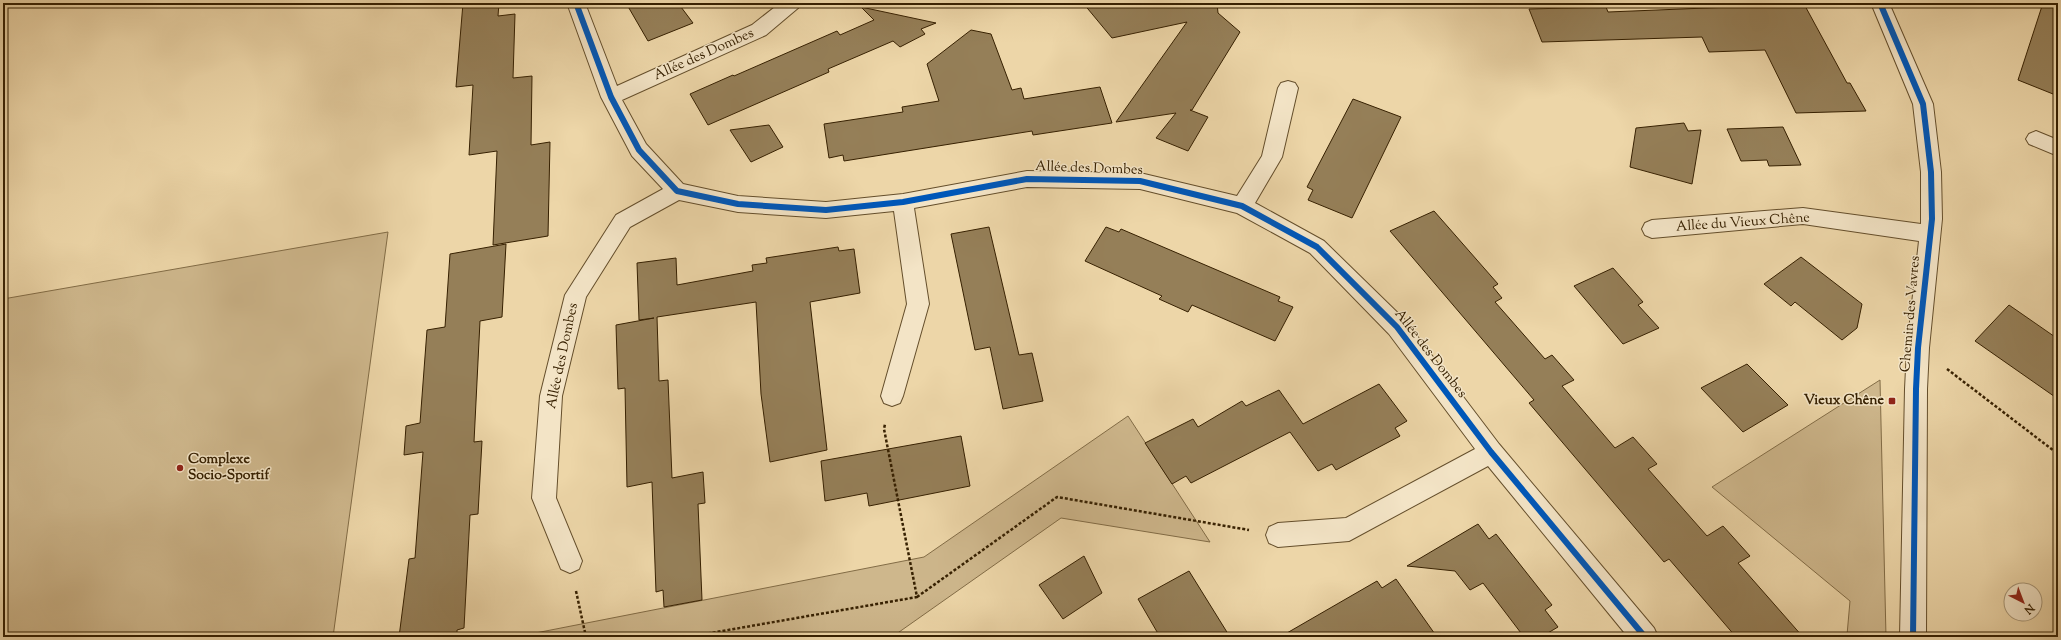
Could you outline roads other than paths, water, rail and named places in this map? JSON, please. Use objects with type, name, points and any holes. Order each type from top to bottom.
[{"type":"street","points":[[576,3],[611,97],[639,150],[677,190]]},
{"type":"street","name":"Allée des Dombes","points":[[611,97],[759,30],[792,3]]},
{"type":"street","name":"Chemin des Vavres","points":[[1880,3],[1923,104],[1931,172],[1930,234],[1918,348],[1915,409],[1913,637]]},
{"type":"street","points":[[1242,206],[1272,157],[1288,88]]},
{"type":"street","points":[[2036,138],[2058,148]]},
{"type":"street","name":"Allée des Dombes","points":[[570,561],[544,498],[551,396],[576,295],[623,221],[677,190],[738,204],[826,210],[903,202],[1026,179],[1140,181],[1242,206],[1317,246],[1397,327],[1491,452],[1645,637]]},
{"type":"street","points":[[892,396],[918,304],[903,202]]},
{"type":"street","name":"Allée du Vieux Chêne","points":[[1652,230],[1803,216],[1930,234]]},
{"type":"street","points":[[1278,535],[1349,529],[1491,452]]},
{"type":"place","name":"Vieux Chêne","points":[[1892,401]]},
{"type":"place","name":"Complexe Socio-Sportif","points":[[180,468]]}]
